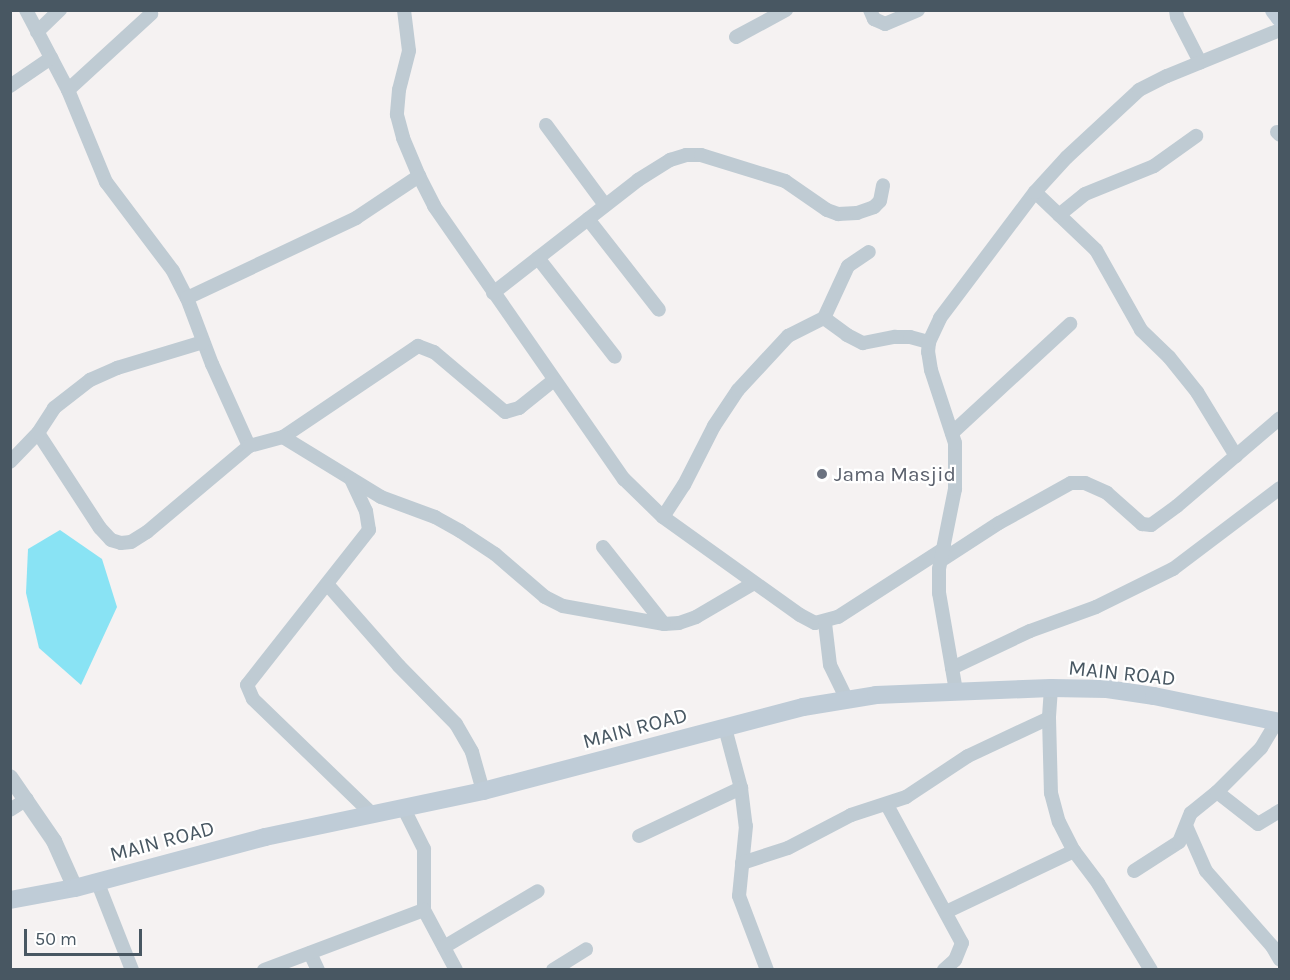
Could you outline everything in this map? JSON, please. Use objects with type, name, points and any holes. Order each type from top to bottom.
[{"type":"main road","points":[[1274,10],[1280,18]]},
{"type":"main road","name":"MAIN ROAD","points":[[10,900],[75,888],[265,837],[483,791],[803,707],[847,700],[956,691],[1107,689],[1154,696],[1278,722]]},
{"type":"street","points":[[26,10],[68,90],[106,182],[173,271],[187,298],[203,342],[249,446]]},
{"type":"street","points":[[37,32],[60,10]]},
{"type":"street","points":[[404,10],[409,51],[399,90],[397,115],[403,138],[434,206],[624,479],[663,517],[754,583],[815,623],[825,623],[838,617],[943,554],[1071,483],[1084,483],[1107,493],[1142,524],[1151,525],[1280,418]]},
{"type":"street","points":[[736,37],[786,10]]},
{"type":"street","points":[[870,10],[874,19],[885,24],[918,10]]},
{"type":"street","points":[[1176,10],[1177,17],[1200,62]]},
{"type":"street","points":[[68,90],[151,14]]},
{"type":"street","points":[[956,691],[939,593],[943,554],[955,489],[955,443],[931,370],[929,342],[940,318],[1035,192],[1067,157],[1139,90],[1200,62],[1280,30]]},
{"type":"street","points":[[10,86],[51,58]]},
{"type":"street","points":[[546,125],[605,205]]},
{"type":"street","points":[[1059,215],[1085,194],[1098,187],[1141,173],[1196,136]]},
{"type":"street","points":[[493,293],[605,205],[662,165],[686,155],[701,154],[785,181],[827,210],[838,214],[857,213],[874,207],[880,201],[883,185]]},
{"type":"street","points":[[187,298],[356,218],[419,176]]},
{"type":"street","points":[[1035,192],[1096,250],[1142,330],[1169,357],[1197,392],[1236,456]]},
{"type":"street","points":[[588,219],[659,310]]},
{"type":"street","points":[[663,517],[684,485],[714,426],[738,390],[788,336],[824,318],[848,266],[869,252]]},
{"type":"street","points":[[538,258],[615,357]]},
{"type":"street","points":[[824,318],[846,335],[863,343],[895,337],[910,337],[929,342]]},
{"type":"street","points":[[951,433],[1070,324]]},
{"type":"street","points":[[10,462],[38,433],[54,408],[90,380],[117,368],[203,342]]},
{"type":"street","points":[[38,433],[100,528],[111,540],[121,543],[131,542],[147,532],[249,446],[283,437],[418,346],[434,352],[505,412],[519,408],[554,380]]},
{"type":"street","points":[[283,437],[381,497],[435,517],[460,531],[495,554],[545,597],[563,606],[664,624],[679,623],[696,617],[754,583]]},
{"type":"street","points":[[351,478],[366,511],[369,530],[300,621],[247,685],[253,699],[372,814]]},
{"type":"street","points":[[952,668],[1030,632],[1106,603],[1173,569],[1280,488]]},
{"type":"street","points":[[603,547],[664,624]]},
{"type":"street","points":[[327,584],[399,666],[456,724],[472,752],[483,791]]},
{"type":"street","points":[[825,623],[826,650],[830,665],[847,700]]},
{"type":"street","points":[[1051,688],[1049,718],[1051,793],[1059,822],[1074,851],[1098,883],[1150,969]]},
{"type":"street","points":[[742,863],[788,848],[851,815],[906,797],[968,756],[1049,718]]},
{"type":"street","points":[[1134,871],[1179,842],[1187,828],[1191,813],[1217,792],[1262,748],[1278,722]]},
{"type":"street","points":[[725,728],[741,788],[746,826],[739,896],[767,969]]},
{"type":"street","points":[[10,777],[54,841],[75,888]]},
{"type":"street","points":[[639,836],[741,788]]},
{"type":"street","points":[[1217,792],[1258,824],[1280,811]]},
{"type":"street","points":[[10,810],[27,799]]},
{"type":"street","points":[[887,805],[962,943],[955,960],[944,969]]},
{"type":"street","points":[[403,807],[424,849],[424,910],[456,969]]},
{"type":"street","points":[[1187,828],[1206,871],[1272,946],[1280,960]]},
{"type":"street","points":[[946,912],[1074,851]]},
{"type":"street","points":[[97,881],[132,969]]},
{"type":"street","points":[[444,948],[538,891]]},
{"type":"street","points":[[264,969],[424,910]]},
{"type":"street","points":[[553,969],[586,949]]},
{"type":"street","points":[[310,953],[318,969]]},
{"type":"water","points":[[60,530],[102,559],[117,607],[81,685],[39,648],[26,593],[28,549]]},
{"type":"place","name":"Jama Masjid","points":[[822,474]]}]
